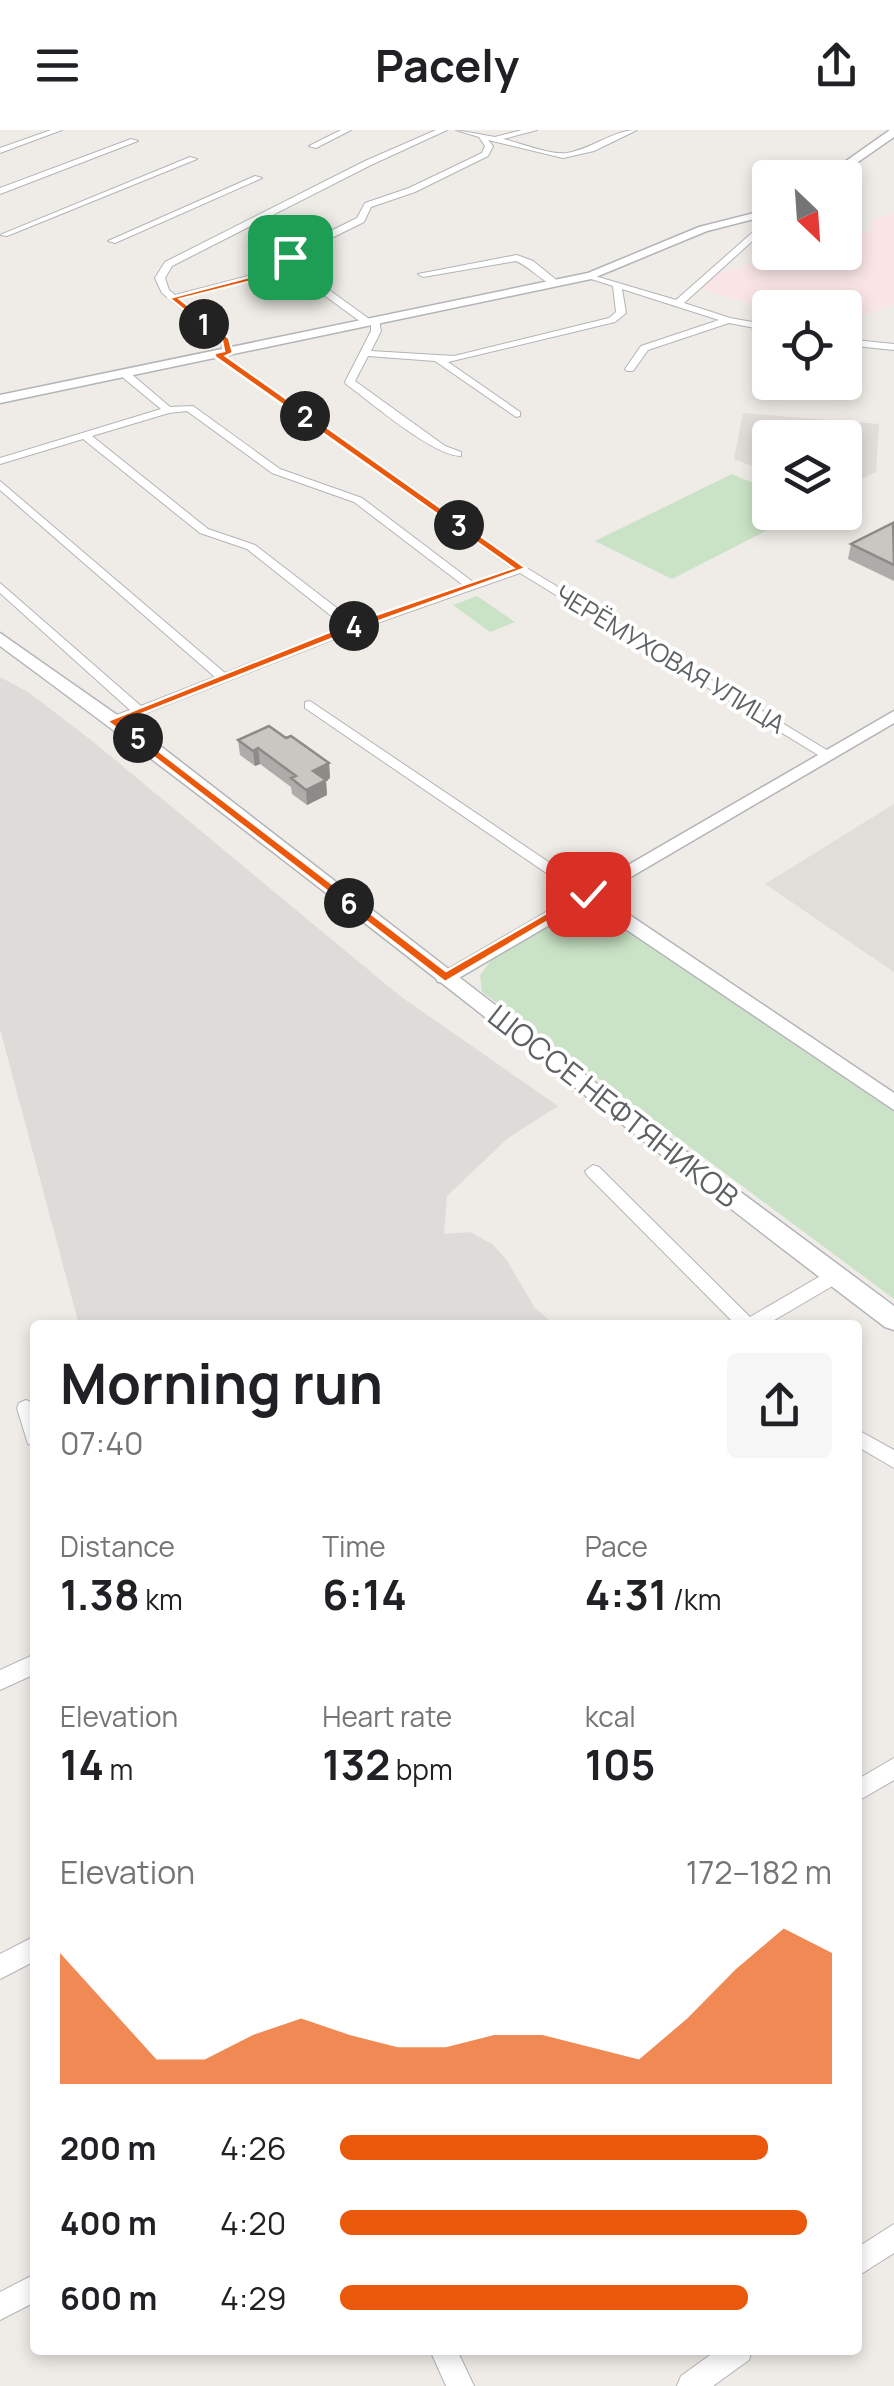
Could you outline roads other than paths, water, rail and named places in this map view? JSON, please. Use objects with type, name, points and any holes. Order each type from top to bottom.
[{"type":"main road","name":"ШОССЕ НЕФТЯНИКОВ","points":[[0,638],[894,1320]]},
{"type":"street","points":[[0,152],[58,130]]},
{"type":"street","points":[[314,146],[347,130]]},
{"type":"street","points":[[443,130],[172,260],[160,278],[174,298],[294,268],[298,266],[290,259],[293,253],[361,220],[368,205],[412,190],[485,154],[489,146],[487,137]]},
{"type":"street","points":[[460,130],[563,156],[592,149],[633,130]]},
{"type":"street","points":[[487,137],[533,130]]},
{"type":"street","points":[[853,160],[894,132]]},
{"type":"street","points":[[0,191],[134,141]]},
{"type":"street","points":[[4,234],[193,159]]},
{"type":"street","points":[[112,242],[258,178]]},
{"type":"street","points":[[0,400],[592,276],[697,231],[752,217]]},
{"type":"street","points":[[679,302],[752,236]]},
{"type":"street","points":[[423,274],[517,258],[530,262],[556,284]]},
{"type":"street","points":[[294,268],[372,323],[376,331],[350,379],[352,385],[441,448],[457,454]]},
{"type":"street","points":[[592,276],[752,325]]},
{"type":"street","points":[[364,353],[439,360],[620,316],[616,286]]},
{"type":"street","name":"ЧЕРЁМУХОВАЯ УЛИЦА","points":[[174,298],[226,340],[224,354],[521,568],[828,755]]},
{"type":"street","points":[[630,370],[644,348],[728,320]]},
{"type":"street","points":[[862,343],[894,346]]},
{"type":"street","points":[[439,360],[516,414]]},
{"type":"street","points":[[124,374],[168,410]]},
{"type":"street","points":[[0,462],[168,410],[196,411],[276,470],[358,500],[471,586]]},
{"type":"street","points":[[85,436],[204,531],[250,547],[353,627]]},
{"type":"street","points":[[0,484],[106,578],[133,595],[222,676]]},
{"type":"street","points":[[113,721],[222,676],[521,568]]},
{"type":"street","points":[[0,587],[137,709]]},
{"type":"street","points":[[310,705],[894,1104]]},
{"type":"street","points":[[445,978],[894,716]]},
{"type":"street","points":[[593,1172],[744,1320]]},
{"type":"street","points":[[758,1320],[836,1276]]},
{"type":"street","points":[[26,1408],[30,1421]]},
{"type":"street","points":[[862,1440],[894,1460]]},
{"type":"street","points":[[0,1680],[30,1666]]},
{"type":"street","points":[[862,1788],[894,1768]]},
{"type":"street","points":[[0,1966],[30,1951]]},
{"type":"street","points":[[862,2260],[894,2237]]},
{"type":"street","points":[[0,2306],[30,2289]]},
{"type":"street","points":[[445,2355],[460,2386]]},
{"type":"street","points":[[691,2386],[732,2355]]}]
